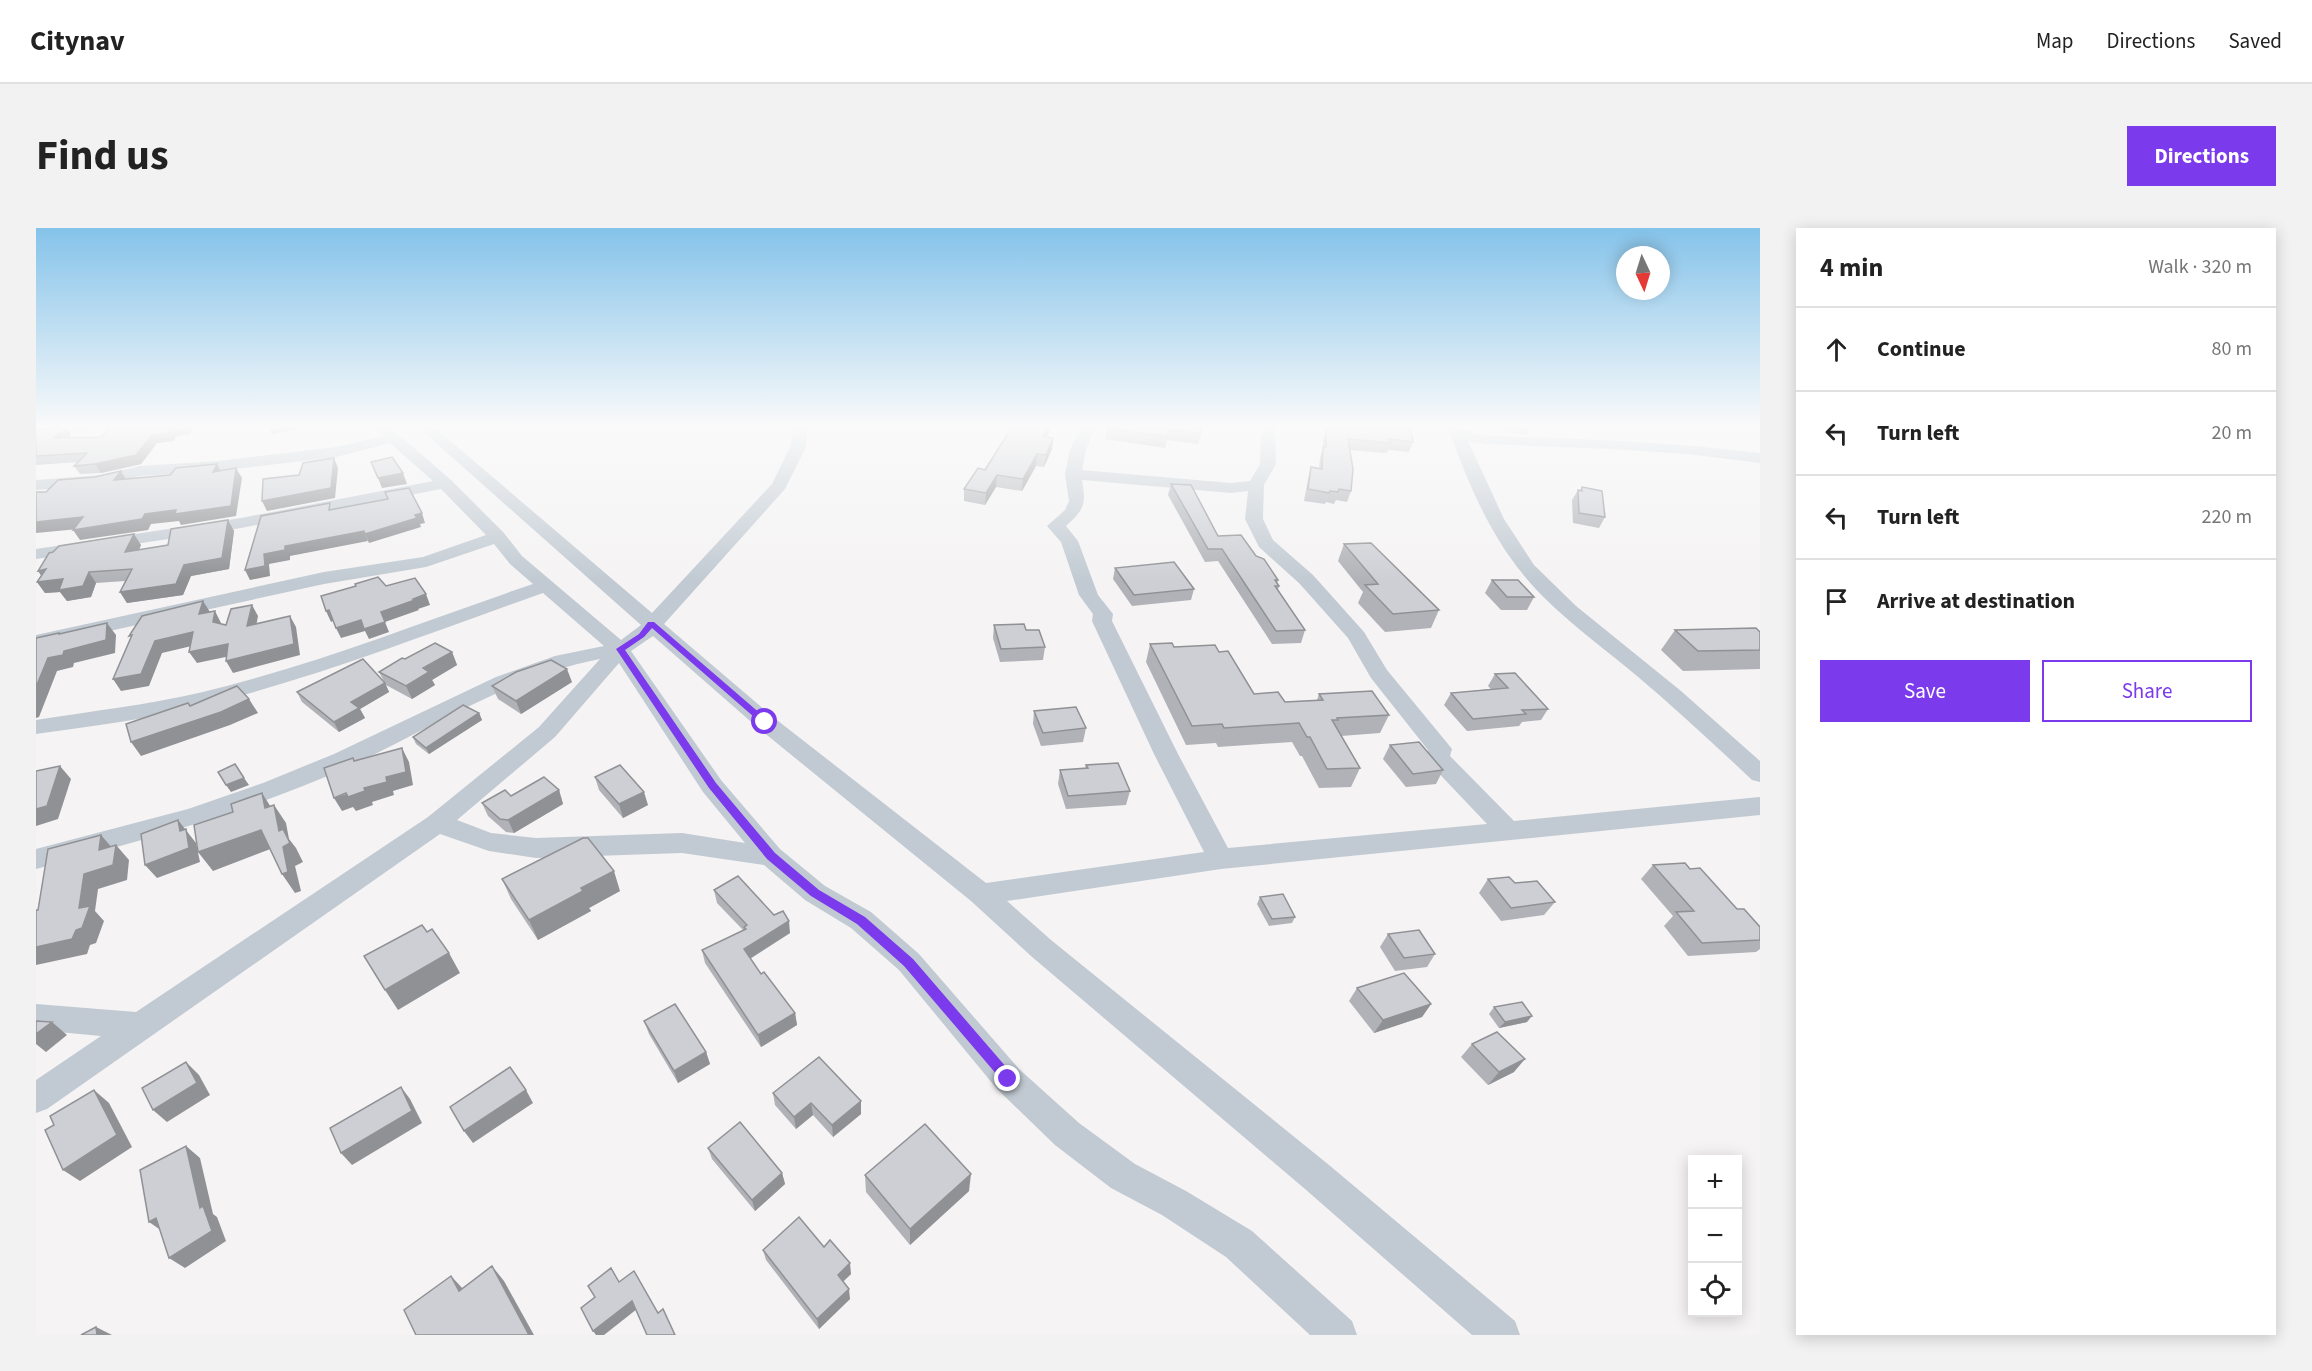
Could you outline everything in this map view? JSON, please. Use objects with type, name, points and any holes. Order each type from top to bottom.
[{"type":"street","points":[[36,485],[107,479]]},
{"type":"street","points":[[440,479],[498,537],[516,560],[548,585],[620,649],[712,786],[771,856],[815,893],[861,920],[909,962],[1008,1079],[1067,1134],[1123,1176],[1174,1203],[1239,1244],[1338,1335]]},
{"type":"street","points":[[484,479],[765,722],[981,894],[1041,948],[1317,1177],[1501,1335]]},
{"type":"street","points":[[36,1098],[437,823],[547,732],[620,649],[642,636],[779,486],[783,479]]},
{"type":"street","points":[[1074,479],[1077,501],[1072,512],[1056,526],[1070,542],[1089,596],[1102,614],[1102,621],[1166,754],[1221,859]]},
{"type":"street","points":[[1126,479],[1231,488],[1256,485]]},
{"type":"street","points":[[1260,479],[1256,485],[1254,519],[1265,543],[1306,579],[1357,636],[1378,673],[1440,748],[1438,758],[1509,831]]},
{"type":"street","points":[[1475,479],[1509,542],[1554,597],[1681,701],[1760,774]]},
{"type":"street","points":[[36,554],[165,537],[268,520],[445,483]]},
{"type":"street","points":[[36,641],[324,579],[426,562],[498,537]]},
{"type":"street","points":[[36,727],[134,713],[226,693],[548,585]]},
{"type":"street","points":[[36,859],[193,817],[272,789],[342,760],[504,682],[562,660],[620,649]]},
{"type":"street","points":[[981,894],[1221,859],[1760,806]]},
{"type":"street","points":[[437,823],[489,842],[536,848],[682,843],[771,856]]},
{"type":"street","points":[[36,1017],[141,1026]]},
{"type":"building","points":[[235,479],[231,506],[175,514],[176,510],[145,514],[142,519],[73,530],[83,517],[36,522],[36,492],[46,492],[58,480]]},
{"type":"building","points":[[263,479],[332,479],[331,488],[262,501]]},
{"type":"building","points":[[971,479],[995,479],[986,493],[964,489]]},
{"type":"building","points":[[1309,479],[1352,479],[1351,491],[1339,489],[1338,492],[1330,491],[1329,493],[1308,489]]},
{"type":"building","points":[[1171,484],[1191,485],[1218,536],[1241,535],[1256,556],[1264,559],[1278,580],[1275,580],[1279,586],[1275,586],[1305,630],[1276,631],[1222,549],[1208,549]]},
{"type":"building","points":[[1582,487],[1602,491],[1605,517],[1579,513],[1578,490],[1582,491]]},
{"type":"building","points":[[409,488],[422,513],[415,515],[417,518],[365,534],[364,531],[285,546],[285,550],[264,554],[265,566],[245,570],[261,516],[330,503],[329,510],[388,499],[385,492]]},
{"type":"building","points":[[228,520],[222,558],[184,565],[176,584],[120,592],[132,569],[89,572],[83,586],[59,590],[63,579],[37,582],[46,569],[38,571],[49,553],[59,546],[134,534],[125,552],[168,545],[171,529]]},
{"type":"building","points":[[1371,543],[1439,610],[1393,614],[1365,585],[1378,584],[1344,544]]},
{"type":"building","points":[[1174,562],[1194,589],[1134,595],[1115,568]]},
{"type":"building","points":[[378,577],[386,586],[415,578],[426,594],[381,612],[385,622],[364,629],[361,620],[336,628],[329,610],[326,611],[321,596]]},
{"type":"building","points":[[1492,580],[1518,580],[1534,597],[1507,597]]},
{"type":"building","points":[[203,601],[199,614],[215,611],[213,622],[226,625],[231,609],[252,605],[247,626],[290,616],[294,644],[226,661],[228,644],[189,652],[193,632],[155,641],[141,674],[113,679],[132,635],[129,636],[142,616]]},
{"type":"building","points":[[107,623],[106,640],[64,651],[63,655],[48,658],[36,687],[36,638]]},
{"type":"building","points":[[1024,624],[1026,630],[1039,630],[1045,647],[1001,649],[994,625]]},
{"type":"building","points":[[1756,628],[1760,632],[1760,650],[1698,651],[1675,630]]},
{"type":"building","points":[[435,643],[452,652],[423,668],[429,672],[406,686],[379,672],[402,658],[405,659]]},
{"type":"building","points":[[1172,643],[1174,647],[1215,645],[1219,652],[1228,651],[1254,694],[1278,692],[1285,702],[1323,700],[1319,694],[1372,691],[1389,715],[1332,720],[1360,768],[1327,769],[1310,737],[1307,737],[1299,723],[1224,728],[1222,724],[1192,726],[1150,644]]},
{"type":"building","points":[[363,659],[385,683],[351,702],[359,708],[334,722],[297,692]]},
{"type":"building","points":[[551,660],[567,669],[516,701],[492,686],[516,672]]},
{"type":"building","points":[[1515,673],[1548,709],[1522,710],[1526,714],[1473,719],[1451,693],[1508,688],[1495,674]]},
{"type":"building","points":[[237,686],[249,699],[221,712],[131,742],[126,724],[188,703],[190,706]]},
{"type":"building","points":[[463,705],[479,713],[426,748],[413,737]]},
{"type":"building","points":[[1076,707],[1086,728],[1043,733],[1034,711]]},
{"type":"building","points":[[1419,742],[1443,770],[1413,774],[1390,745]]},
{"type":"building","points":[[402,748],[406,772],[386,777],[387,782],[364,788],[365,791],[348,797],[346,793],[334,798],[324,768],[353,758],[354,761]]},
{"type":"building","points":[[1118,763],[1130,791],[1068,796],[1060,770],[1088,768],[1086,765]]},
{"type":"building","points":[[235,764],[244,778],[226,785],[218,772]]},
{"type":"building","points":[[620,765],[644,792],[619,804],[595,777]]},
{"type":"building","points":[[60,766],[47,806],[36,809],[36,771]]},
{"type":"building","points":[[544,777],[559,790],[508,820],[500,819],[482,803],[505,790],[511,796]]},
{"type":"building","points":[[262,793],[265,808],[274,805],[279,831],[283,829],[290,843],[283,847],[288,872],[282,874],[261,830],[198,852],[194,825],[233,812],[231,804]]},
{"type":"building","points":[[178,820],[180,831],[186,829],[189,848],[145,865],[141,834]]},
{"type":"building","points":[[101,835],[99,850],[116,845],[113,865],[84,874],[79,908],[90,906],[82,928],[76,930],[72,939],[36,947],[36,910],[38,910],[48,849]]},
{"type":"building","points":[[583,838],[588,838],[614,871],[581,888],[583,891],[529,920],[502,879]]},
{"type":"building","points":[[1685,863],[1690,869],[1700,868],[1737,909],[1744,909],[1760,927],[1760,940],[1702,943],[1676,912],[1694,911],[1653,865]]},
{"type":"building","points":[[738,876],[774,915],[783,911],[789,921],[744,949],[761,974],[764,972],[795,1013],[758,1035],[702,950],[746,929],[744,927],[747,925],[714,890]]},
{"type":"building","points":[[1509,877],[1515,883],[1537,881],[1555,902],[1511,908],[1488,879]]},
{"type":"building","points":[[1283,894],[1295,917],[1272,919],[1260,897]]},
{"type":"building","points":[[422,925],[427,932],[432,929],[449,953],[385,990],[364,956]]},
{"type":"building","points":[[1419,930],[1435,954],[1404,958],[1388,934]]},
{"type":"building","points":[[1404,973],[1431,1004],[1383,1020],[1357,988]]},
{"type":"building","points":[[1522,1002],[1532,1016],[1505,1022],[1494,1007]]},
{"type":"building","points":[[675,1004],[706,1052],[674,1071],[644,1021]]},
{"type":"building","points":[[36,1021],[52,1022],[36,1034]]},
{"type":"building","points":[[1497,1032],[1525,1059],[1499,1072],[1472,1044]]},
{"type":"building","points":[[819,1057],[861,1101],[832,1125],[811,1103],[794,1117],[773,1093]]},
{"type":"building","points":[[186,1062],[197,1083],[153,1110],[142,1088]]},
{"type":"building","points":[[510,1067],[526,1090],[464,1131],[450,1107]]},
{"type":"building","points":[[401,1087],[412,1111],[341,1153],[330,1128]]},
{"type":"building","points":[[94,1090],[117,1135],[63,1170],[45,1130],[54,1125],[50,1116]]},
{"type":"building","points":[[740,1122],[782,1173],[752,1200],[708,1148]]},
{"type":"building","points":[[925,1124],[971,1174],[910,1229],[865,1175]]},
{"type":"building","points":[[186,1146],[200,1208],[203,1206],[212,1231],[169,1258],[156,1218],[149,1222],[140,1170]]},
{"type":"building","points":[[799,1217],[824,1247],[830,1240],[850,1263],[838,1275],[849,1289],[817,1319],[763,1250]]},
{"type":"building","points":[[492,1266],[529,1335],[416,1335],[404,1310],[451,1276],[459,1291]]},
{"type":"building","points":[[611,1268],[619,1282],[634,1271],[658,1313],[663,1309],[675,1335],[647,1335],[632,1301],[593,1331],[581,1308],[595,1297],[588,1286]]},
{"type":"building","points":[[96,1327],[97,1335],[81,1335]]},
{"type":"route","points":[[765,722],[651,624],[642,636],[620,649],[712,786],[771,856],[815,893],[861,920],[909,962],[1008,1079]]}]
